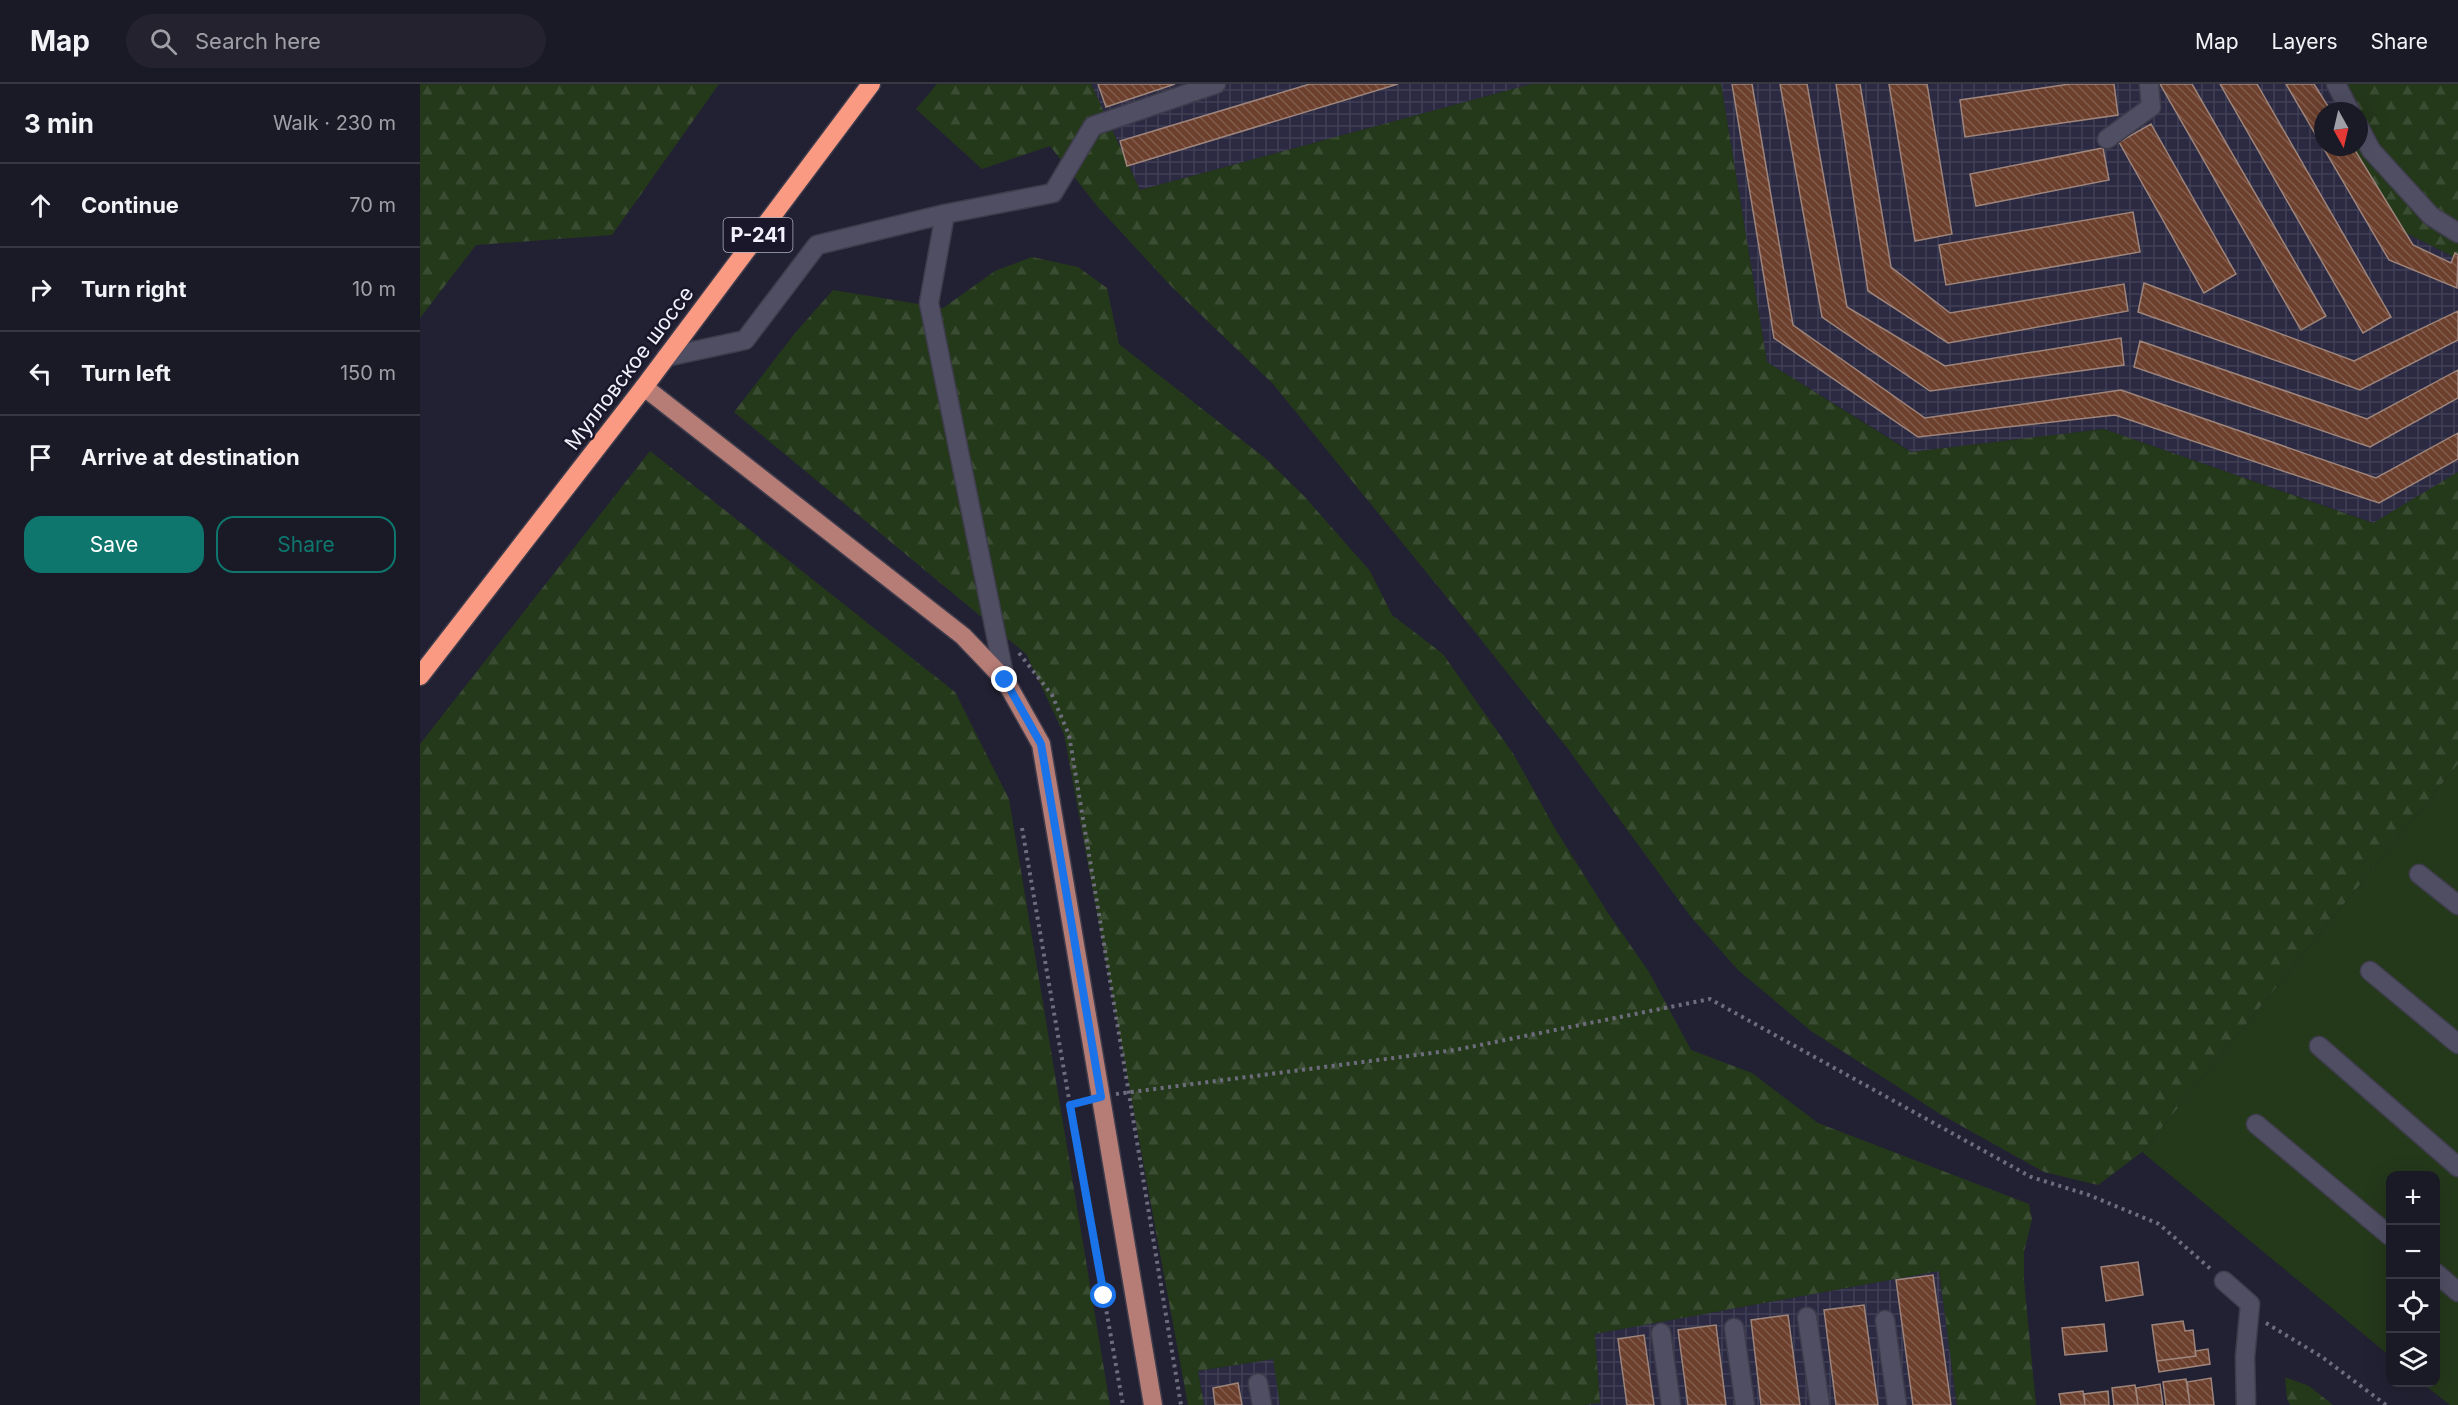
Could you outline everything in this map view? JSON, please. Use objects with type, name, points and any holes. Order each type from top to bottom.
[{"type":"highway","name":"Мулловское шоссе","points":[[420,676],[644,387],[871,84]]},
{"type":"main road","points":[[644,387],[963,636],[1005,680],[1041,744],[1153,1405]]},
{"type":"lane","points":[[666,357],[745,340],[817,246],[945,214],[1053,193],[1093,126],[1216,84]]},
{"type":"lane","points":[[2107,139],[2151,107],[2149,84]]},
{"type":"lane","points":[[2336,84],[2345,102]]},
{"type":"lane","points":[[2368,144],[2431,216],[2458,233]]},
{"type":"lane","points":[[945,214],[929,303],[1005,680]]},
{"type":"lane","points":[[2419,874],[2458,905]]},
{"type":"lane","points":[[2370,971],[2458,1044]]},
{"type":"lane","points":[[2319,1046],[2458,1167]]},
{"type":"lane","points":[[2256,1124],[2386,1232]]},
{"type":"lane","points":[[2440,1277],[2458,1292]]},
{"type":"lane","points":[[2224,1281],[2250,1304],[2245,1357],[2246,1405]]},
{"type":"lane","points":[[1807,1317],[1820,1405]]},
{"type":"lane","points":[[1885,1320],[1898,1405]]},
{"type":"lane","points":[[1734,1328],[1745,1405]]},
{"type":"lane","points":[[1661,1333],[1671,1405]]},
{"type":"lane","points":[[1258,1383],[1262,1405]]},
{"type":"path","points":[[1012,644],[1052,695],[1069,735],[1180,1405]]},
{"type":"path","points":[[1022,828],[1123,1405]]},
{"type":"path","points":[[1070,1105],[1129,1091],[1455,1050],[1710,999],[2031,1177],[2089,1195],[2159,1224],[2224,1281]]},
{"type":"path","points":[[2250,1304],[2252,1315],[2322,1357],[2386,1405]]},
{"type":"shaded area","points":[[1091,84],[1532,84],[1140,190]]},
{"type":"shaded area","points":[[1721,84],[2332,84],[2339,102],[2314,102],[2314,156],[2357,156],[2365,179],[2400,230],[2458,259],[2458,472],[2374,523],[2104,429],[1912,452],[1767,362]]},
{"type":"shaded area","points":[[1939,1271],[1957,1405],[1583,1405],[1600,1402],[1595,1334]]},
{"type":"shaded area","points":[[1274,1359],[1280,1405],[1204,1405],[1198,1371]]},
{"type":"green space","points":[[420,84],[719,84],[612,235],[476,245],[420,318]]},
{"type":"green space","points":[[937,84],[1091,84],[1140,190],[1532,84],[1721,84],[1767,362],[1911,452],[2104,429],[2373,523],[2458,472],[2458,764],[2142,1152],[2098,1185],[2044,1172],[1940,1114],[1811,1031],[1738,970],[1691,917],[1568,749],[1273,384],[1172,287],[1097,206],[1050,146],[982,169],[916,109]]},
{"type":"green space","points":[[2332,84],[2458,84],[2458,259],[2400,230],[2365,179],[2357,156],[2368,156],[2368,102],[2339,102]]},
{"type":"green space","points":[[1032,257],[1078,267],[1107,288],[1119,344],[1265,458],[1304,496],[1370,571],[1392,615],[1443,654],[1514,755],[1557,832],[1608,913],[1649,972],[1691,1050],[1752,1073],[1818,1123],[2029,1204],[2032,1219],[2024,1252],[2024,1280],[2036,1405],[1957,1405],[1939,1271],[1595,1334],[1600,1403],[1583,1405],[1280,1405],[1273,1359],[1198,1371],[1204,1405],[1188,1405],[1064,734],[1026,654],[734,412],[796,332],[833,290],[943,308],[995,271]]},
{"type":"green space","points":[[650,451],[955,692],[1009,799],[1110,1405],[420,1405],[420,744]]},
{"type":"green space","points":[[2458,764],[2458,1405],[2450,1405],[2427,1387],[2440,1387],[2440,1171],[2386,1171],[2386,1353],[2142,1152]]},
{"type":"green space","points":[[2285,1377],[2309,1386],[2333,1405],[2290,1405],[2287,1399]]},
{"type":"building","points":[[1098,84],[1175,84],[1106,107]]},
{"type":"building","points":[[1310,84],[1398,84],[1127,166],[1120,141]]},
{"type":"building","points":[[1732,84],[1752,84],[1793,325],[1925,418],[2121,390],[2376,478],[2458,433],[2458,459],[2379,503],[2115,415],[1918,437],[1774,338]]},
{"type":"building","points":[[1780,84],[1807,84],[1847,307],[1945,366],[2121,338],[2124,365],[1930,391],[1822,317]]},
{"type":"building","points":[[1836,84],[1860,84],[1891,267],[1950,313],[2124,284],[2128,311],[1948,343],[1868,291]]},
{"type":"building","points":[[1889,84],[1927,84],[1952,234],[1915,241]]},
{"type":"building","points":[[2070,84],[2114,84],[2118,115],[1965,137],[1960,100]]},
{"type":"building","points":[[2160,84],[2192,84],[2326,316],[2301,330]]},
{"type":"building","points":[[2220,84],[2257,84],[2391,317],[2363,333]]},
{"type":"building","points":[[2286,84],[2314,84],[2325,102],[2314,102],[2314,132]]},
{"type":"building","points":[[2151,124],[2236,274],[2204,293],[2119,142]]},
{"type":"building","points":[[2103,148],[2109,180],[1976,206],[1970,174]]},
{"type":"building","points":[[2328,156],[2359,156],[2413,245],[2451,263],[2455,253],[2458,255],[2457,288],[2389,260]]},
{"type":"building","points":[[2133,212],[2140,252],[1946,285],[1939,245]]},
{"type":"building","points":[[2144,283],[2354,361],[2458,311],[2458,340],[2360,390],[2138,312]]},
{"type":"building","points":[[2140,341],[2367,419],[2458,370],[2458,398],[2370,447],[2134,367]]},
{"type":"building","points":[[2138,1262],[2143,1295],[2106,1301],[2101,1267]]},
{"type":"building","points":[[1933,1275],[1951,1405],[1913,1405],[1896,1280]]},
{"type":"building","points":[[1864,1305],[1878,1405],[1836,1405],[1824,1310]]},
{"type":"building","points":[[1788,1315],[1800,1405],[1761,1405],[1751,1320]]},
{"type":"building","points":[[2183,1321],[2185,1331],[2193,1330],[2196,1356],[2157,1361],[2152,1325]]},
{"type":"building","points":[[2104,1324],[2107,1351],[2065,1355],[2062,1328]]},
{"type":"building","points":[[1716,1325],[1726,1405],[1688,1405],[1678,1330]]},
{"type":"building","points":[[1644,1335],[1654,1405],[1627,1405],[1618,1339]]},
{"type":"building","points":[[2208,1349],[2210,1364],[2159,1372],[2157,1361],[2196,1356],[2195,1351]]},
{"type":"building","points":[[2211,1378],[2214,1405],[2190,1405],[2187,1382]]},
{"type":"building","points":[[2186,1379],[2190,1405],[2166,1405],[2163,1382]]},
{"type":"building","points":[[1238,1383],[1242,1405],[1215,1405],[1213,1388]]},
{"type":"building","points":[[2160,1384],[2163,1405],[2138,1405],[2136,1388]]},
{"type":"building","points":[[2135,1385],[2138,1405],[2114,1405],[2112,1388]]},
{"type":"building","points":[[2083,1391],[2085,1405],[2061,1405],[2059,1394]]},
{"type":"building","points":[[2108,1391],[2109,1405],[2085,1405],[2084,1394]]},
{"type":"route","points":[[1005,680],[1041,744],[1101,1097],[1070,1105],[1104,1296]]}]
